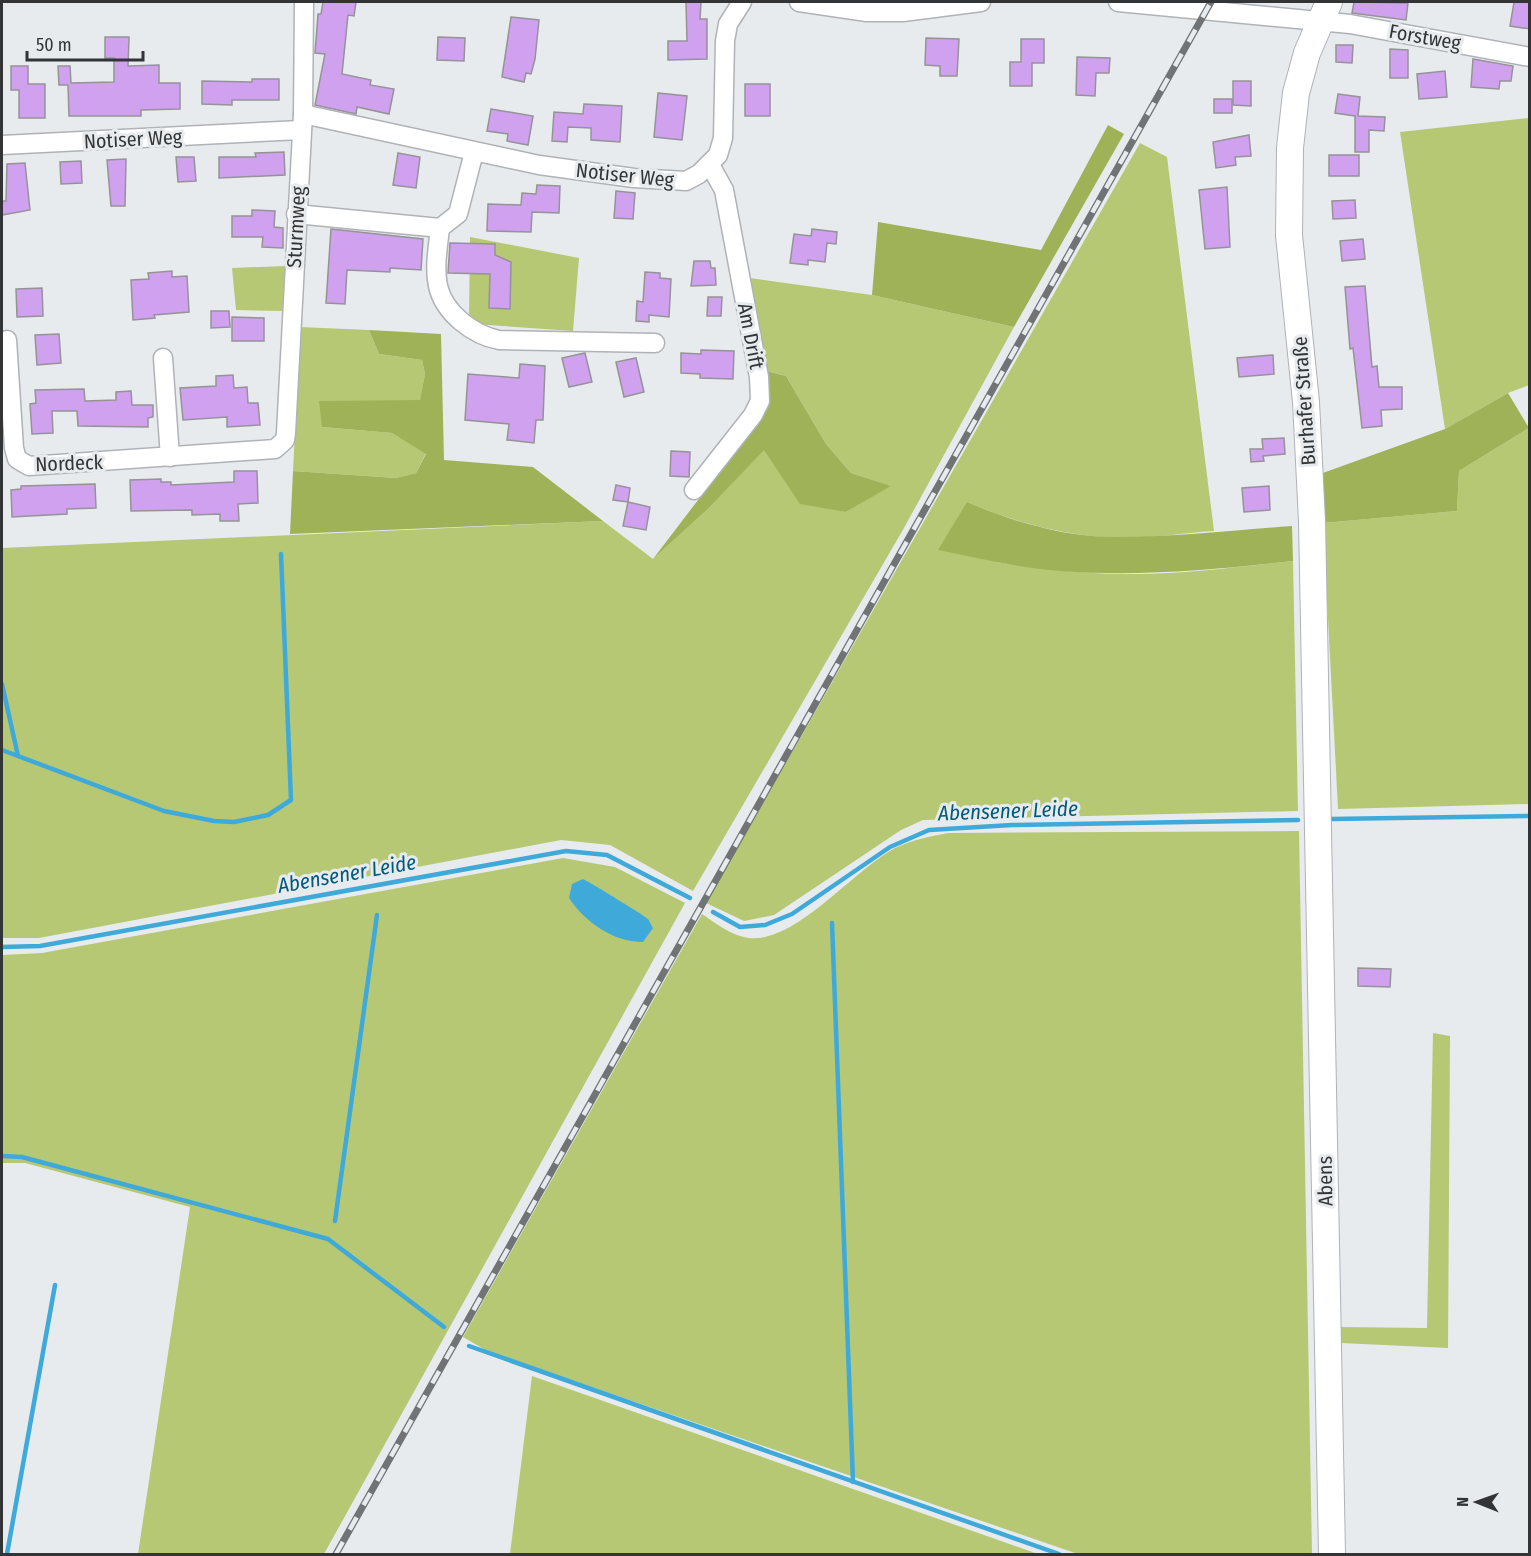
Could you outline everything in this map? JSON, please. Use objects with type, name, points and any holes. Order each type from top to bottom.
[{"type":"main road","name":"Burhafer Straße","points":[[1318,807],[1312,521],[1306,402],[1289,235],[1290,148],[1296,93],[1306,53],[1324,11]]},
{"type":"main road","name":"Abens","points":[[1318,807],[1332,1554]]},
{"type":"street","name":"Sturmweg","points":[[275,449],[285,440],[286,433],[302,122],[304,2]]},
{"type":"street","points":[[710,165],[718,155],[723,138],[725,41],[728,24],[742,2]]},
{"type":"street","points":[[799,2],[876,12],[903,12],[981,2]]},
{"type":"street","name":"Forstweg","points":[[1118,2],[1324,11],[1373,28],[1530,57]]},
{"type":"street","name":"Notiser Weg","points":[[2,145],[302,122],[562,168],[665,181],[686,181],[710,165]]},
{"type":"street","points":[[296,214],[440,228],[458,214],[474,152]]},
{"type":"street","name":"Am Drift","points":[[694,490],[753,415],[760,401],[759,377],[724,190],[710,165]]},
{"type":"street","points":[[440,228],[436,264],[438,286],[449,307],[477,334],[499,340],[655,343]]},
{"type":"street","name":"Nordeck","points":[[7,340],[14,448],[21,463],[37,467],[275,449]]},
{"type":"street","points":[[163,358],[170,457]]},
{"type":"green space","points":[[1529,118],[1529,385],[1508,393],[1445,429],[1400,132]]},
{"type":"green space","points":[[1108,125],[1124,134],[1014,327],[872,295],[878,222],[1041,250]]},
{"type":"green space","points":[[1140,143],[1167,157],[1214,531],[1140,538],[1097,537],[1040,527],[967,502],[996,562],[1076,572],[1145,574],[1293,561],[1298,811],[923,820],[901,830],[774,915],[744,921],[706,903]]},
{"type":"green space","points":[[470,237],[579,258],[573,331],[473,324],[469,320]]},
{"type":"green space","points":[[286,266],[283,311],[236,310],[232,268]]},
{"type":"green space","points":[[750,278],[872,295],[1014,327],[904,528],[693,891],[610,845],[561,840],[39,938],[2,938],[2,548],[603,521],[653,559],[708,509],[764,449],[829,508],[846,512],[890,486],[851,473],[826,444],[786,376],[766,371]]},
{"type":"green space","points":[[300,327],[369,330],[379,354],[422,360],[425,374],[420,401],[399,401],[322,427],[392,433],[426,453],[416,473],[396,478],[293,471]]},
{"type":"green space","points":[[369,330],[441,334],[444,460],[533,467],[603,521],[290,534],[293,471],[396,478],[416,473],[426,454],[392,433],[322,427],[319,401],[420,400],[425,374],[422,360],[379,354]]},
{"type":"green space","points":[[766,371],[786,376],[826,444],[851,473],[891,486],[846,512],[800,504],[764,450],[708,509],[653,559],[756,424]]},
{"type":"green space","points":[[1508,393],[1529,428],[1459,471],[1457,511],[1323,523],[1320,474],[1445,429]]},
{"type":"green space","points":[[1529,428],[1529,804],[1338,809],[1323,523],[1457,511],[1459,471]]},
{"type":"green space","points":[[967,502],[1041,527],[1099,537],[1162,536],[1292,526],[1293,561],[1176,572],[1089,573],[1029,568],[938,550]]},
{"type":"green space","points":[[1299,831],[1312,1554],[1078,1554],[487,1351],[463,1337],[702,914],[724,929],[740,936],[765,937],[798,922],[895,848],[949,833]]},
{"type":"green space","points":[[563,858],[615,867],[685,903],[324,1554],[138,1554],[190,1207],[25,1163],[2,1163],[2,955],[42,953]]},
{"type":"green space","points":[[1433,1033],[1450,1036],[1448,1348],[1341,1343],[1339,1327],[1427,1328]]},
{"type":"green space","points":[[532,1376],[1038,1554],[510,1554]]},
{"type":"water","points":[[583,879],[648,919],[653,928],[643,942],[611,934],[583,915],[569,898],[572,884]]},
{"type":"building","points":[[323,2],[356,2],[354,16],[348,15],[342,74],[371,80],[370,85],[394,89],[389,114],[357,107],[356,114],[315,105],[325,54],[315,53],[318,14],[321,14]]},
{"type":"building","points":[[686,2],[701,2],[700,19],[707,19],[707,59],[668,60],[668,41],[687,41]]},
{"type":"building","points":[[1354,2],[1408,3],[1406,20],[1352,13]]},
{"type":"building","points":[[1514,2],[1530,2],[1530,29],[1510,26]]},
{"type":"building","points":[[511,17],[539,20],[535,59],[531,74],[526,73],[524,82],[502,77]]},
{"type":"building","points":[[105,37],[129,37],[128,66],[159,65],[159,83],[180,83],[180,109],[141,110],[141,116],[69,116],[68,85],[59,85],[58,66],[70,66],[71,83],[114,82],[114,58],[105,58]]},
{"type":"building","points":[[438,37],[465,38],[464,61],[437,60]]},
{"type":"building","points":[[926,38],[959,39],[957,76],[940,76],[940,66],[925,65]]},
{"type":"building","points":[[1021,39],[1044,39],[1044,63],[1032,63],[1032,86],[1010,86],[1010,62],[1021,62]]},
{"type":"building","points":[[1336,45],[1353,45],[1352,63],[1336,62]]},
{"type":"building","points":[[1390,49],[1408,50],[1408,78],[1390,78]]},
{"type":"building","points":[[1077,57],[1110,58],[1109,73],[1096,73],[1095,96],[1076,95]]},
{"type":"building","points":[[1473,59],[1513,66],[1511,81],[1500,81],[1499,89],[1471,87]]},
{"type":"building","points":[[11,66],[28,66],[28,84],[45,84],[45,118],[19,118],[19,90],[11,90]]},
{"type":"building","points":[[1445,71],[1447,97],[1419,99],[1417,74]]},
{"type":"building","points":[[252,79],[279,79],[279,100],[232,100],[232,105],[202,104],[202,81],[252,82]]},
{"type":"building","points":[[1233,81],[1251,81],[1251,106],[1233,105]]},
{"type":"building","points":[[745,84],[770,84],[770,116],[745,116]]},
{"type":"building","points":[[658,93],[687,96],[682,140],[654,137]]},
{"type":"building","points":[[1338,94],[1360,97],[1358,116],[1385,117],[1384,131],[1369,130],[1369,152],[1355,152],[1355,116],[1335,113]]},
{"type":"building","points":[[1214,99],[1232,99],[1232,113],[1214,113]]},
{"type":"building","points":[[584,104],[622,106],[620,142],[591,140],[591,128],[568,127],[567,142],[552,141],[554,112],[583,114]]},
{"type":"building","points":[[491,109],[533,116],[528,145],[507,141],[508,134],[487,131]]},
{"type":"building","points":[[1249,135],[1251,156],[1235,157],[1236,165],[1216,168],[1213,142]]},
{"type":"building","points":[[284,152],[285,175],[219,178],[219,157],[256,157],[255,153]]},
{"type":"building","points":[[398,153],[420,157],[416,188],[393,185]]},
{"type":"building","points":[[1329,155],[1359,155],[1359,176],[1329,176]]},
{"type":"building","points":[[176,157],[194,157],[196,181],[178,182]]},
{"type":"building","points":[[126,159],[125,206],[111,206],[107,160]]},
{"type":"building","points":[[81,161],[82,183],[61,184],[60,162]]},
{"type":"building","points":[[25,163],[30,210],[2,215],[2,201],[6,201],[7,164]]},
{"type":"building","points":[[537,185],[560,186],[559,213],[532,212],[531,232],[487,231],[488,204],[521,205],[522,193],[536,194]]},
{"type":"building","points":[[1227,187],[1230,247],[1205,249],[1199,190]]},
{"type":"building","points":[[616,191],[635,193],[633,219],[614,218]]},
{"type":"building","points":[[1355,200],[1356,218],[1333,219],[1332,201]]},
{"type":"building","points":[[252,210],[275,211],[274,227],[283,228],[283,248],[262,247],[263,237],[232,237],[232,216],[252,216]]},
{"type":"building","points":[[331,229],[423,239],[421,270],[390,268],[390,272],[347,270],[345,304],[326,303]]},
{"type":"building","points":[[812,229],[837,232],[836,244],[827,243],[825,262],[808,260],[808,265],[790,263],[794,234],[811,236]]},
{"type":"building","points":[[1363,239],[1365,259],[1342,261],[1340,241]]},
{"type":"building","points":[[450,243],[495,244],[495,255],[511,262],[510,309],[489,308],[490,274],[448,273]]},
{"type":"building","points":[[694,261],[710,261],[711,268],[715,268],[716,285],[691,286]]},
{"type":"building","points":[[172,271],[172,277],[187,276],[189,312],[154,315],[155,318],[133,320],[131,280],[149,279],[148,273]]},
{"type":"building","points":[[645,272],[660,273],[660,278],[671,279],[669,317],[649,315],[649,322],[636,321],[637,301],[643,302]]},
{"type":"building","points":[[1365,286],[1372,367],[1377,366],[1379,387],[1402,387],[1402,409],[1381,410],[1382,426],[1362,428],[1353,348],[1350,349],[1345,287]]},
{"type":"building","points":[[42,288],[43,316],[17,317],[16,289]]},
{"type":"building","points":[[708,297],[722,297],[721,316],[707,316]]},
{"type":"building","points":[[211,311],[229,311],[230,327],[211,328]]},
{"type":"building","points":[[232,317],[264,318],[264,341],[232,341]]},
{"type":"building","points":[[59,334],[61,363],[37,365],[35,335]]},
{"type":"building","points":[[701,350],[734,351],[733,379],[700,378],[700,374],[681,373],[681,353],[701,354]]},
{"type":"building","points":[[585,353],[592,382],[569,387],[562,358]]},
{"type":"building","points":[[1273,355],[1274,374],[1239,377],[1237,358]]},
{"type":"building","points":[[636,358],[644,392],[624,397],[616,362]]},
{"type":"building","points":[[520,364],[545,366],[543,420],[536,420],[534,443],[507,440],[509,424],[465,420],[468,374],[519,378]]},
{"type":"building","points":[[233,375],[234,388],[247,387],[248,403],[258,403],[260,425],[227,427],[227,417],[183,420],[180,388],[216,386],[216,376]]},
{"type":"building","points":[[84,389],[85,401],[116,400],[116,392],[131,391],[132,405],[153,405],[153,417],[148,418],[148,427],[78,426],[77,411],[52,411],[53,433],[32,434],[30,404],[36,403],[35,390]]},
{"type":"building","points":[[1284,438],[1285,454],[1263,456],[1264,461],[1251,462],[1250,449],[1263,449],[1262,439]]},
{"type":"building","points":[[671,451],[690,452],[689,477],[670,476]]},
{"type":"building","points":[[234,471],[257,471],[258,503],[238,504],[239,521],[220,521],[220,514],[192,515],[192,510],[131,511],[130,480],[161,479],[161,482],[171,482],[171,485],[234,482]]},
{"type":"building","points":[[95,484],[96,508],[67,509],[67,514],[12,517],[11,490],[21,489],[21,486]]},
{"type":"building","points":[[616,485],[630,488],[628,502],[613,500]]},
{"type":"building","points":[[1269,486],[1270,510],[1244,512],[1242,488]]},
{"type":"building","points":[[628,502],[650,507],[646,530],[623,526]]},
{"type":"building","points":[[1358,968],[1391,969],[1390,987],[1358,986]]},
{"type":"waterway","points":[[2,750],[164,811],[214,821],[234,822],[268,815],[291,800],[281,554]]},
{"type":"waterway","points":[[2,684],[18,756]]},
{"type":"waterway","name":"Abensener Leide","points":[[1331,819],[1530,816]]},
{"type":"waterway","name":"Abensener Leide","points":[[713,912],[740,927],[765,925],[792,914],[890,847],[929,830],[1012,825],[1298,820]]},
{"type":"waterway","name":"Abensener Leide","points":[[2,947],[40,946],[566,851],[607,855],[690,898]]},
{"type":"waterway","points":[[335,1221],[377,915]]},
{"type":"waterway","points":[[832,923],[853,1482]]},
{"type":"waterway","points":[[2,1156],[22,1157],[328,1239],[444,1327]]},
{"type":"waterway","points":[[7,1554],[55,1285]]},
{"type":"waterway","points":[[469,1346],[1059,1554]]},
{"type":"railway","points":[[336,1554],[1211,2]]}]
